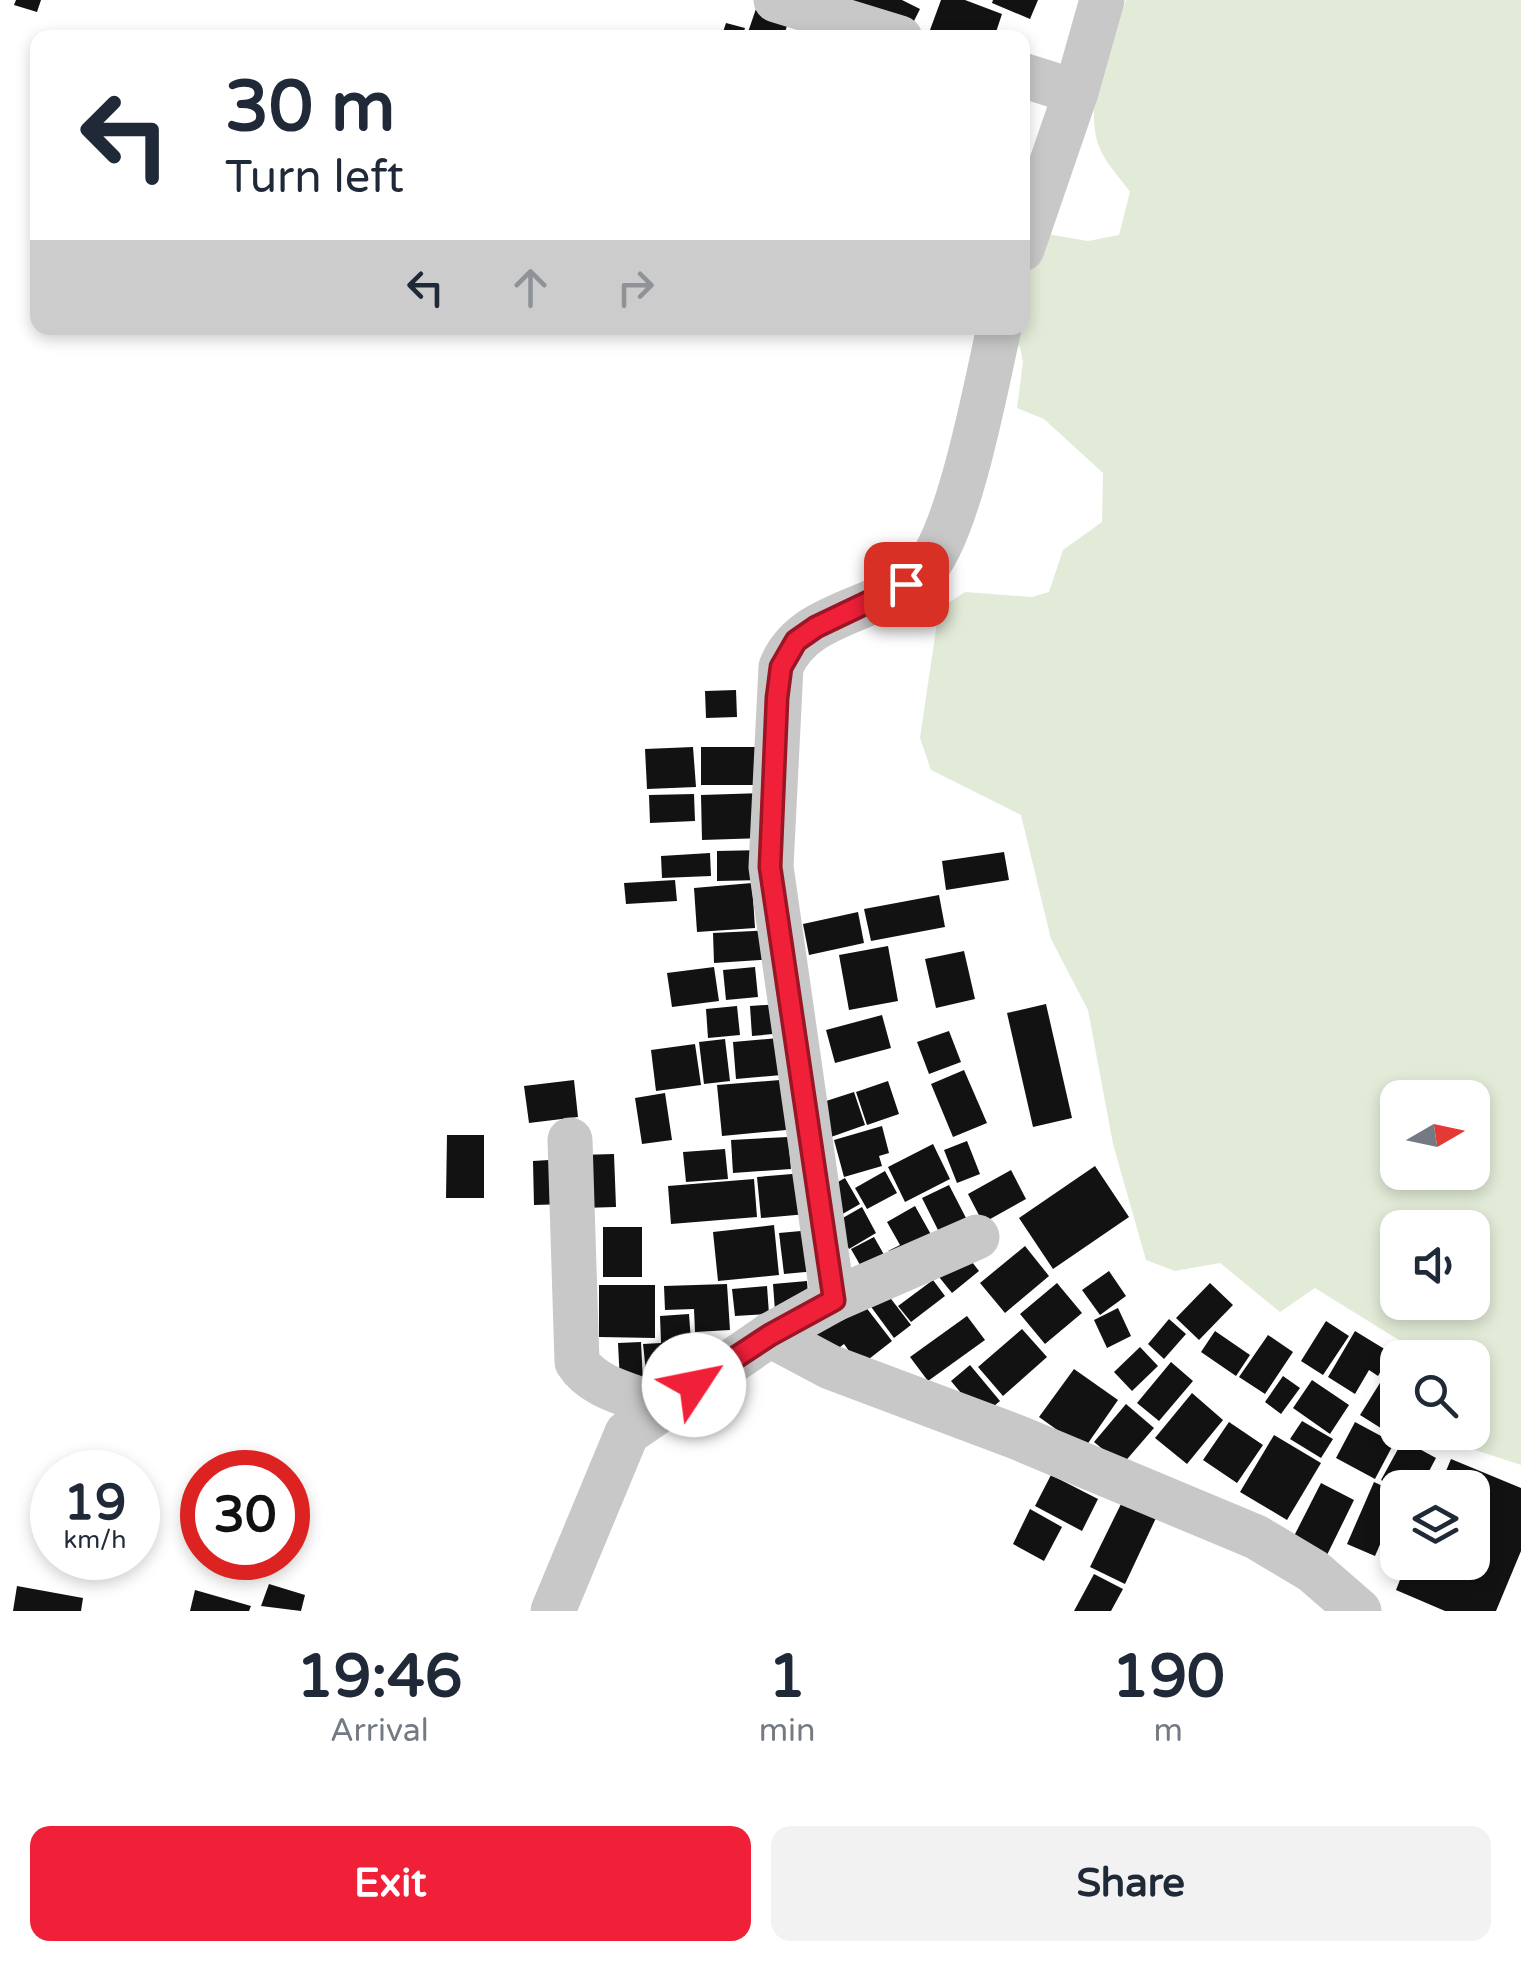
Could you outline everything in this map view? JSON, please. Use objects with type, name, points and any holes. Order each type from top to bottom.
[{"type":"street","points":[[776,0],[874,30]]},
{"type":"street","points":[[1030,226],[1076,92],[1102,0]]},
{"type":"street","points":[[1030,78],[1076,92]]},
{"type":"street","points":[[834,1300],[770,867],[781,667],[787,650],[816,627],[906,584],[935,555],[975,437],[997,335]]},
{"type":"street","points":[[570,1140],[577,1362],[599,1384],[661,1407]]},
{"type":"street","points":[[553,1611],[628,1433],[770,1335],[834,1300],[977,1237]]},
{"type":"street","points":[[770,1335],[830,1367],[1020,1438],[1256,1536],[1313,1570],[1359,1611]]},
{"type":"green space","points":[[1126,0],[1521,0],[1521,1465],[1475,1450],[1490,1450],[1490,1340],[1399,1340],[1315,1288],[1280,1312],[1220,1263],[1175,1271],[1146,1260],[1113,1144],[1088,1010],[1051,939],[1021,815],[931,770],[920,738],[939,609],[965,592],[1032,597],[1049,592],[1063,550],[1102,522],[1103,473],[1044,419],[1017,408],[1023,362],[1020,347],[1000,335],[1030,335],[1030,231],[1088,241],[1119,235],[1130,192],[1102,153],[1096,135],[1094,116],[1100,76]]},
{"type":"building","points":[[16,0],[41,0],[37,12],[14,5]]},
{"type":"building","points":[[759,0],[792,11],[786,30],[749,30]]},
{"type":"building","points":[[847,0],[902,0],[920,9],[907,30]]},
{"type":"building","points":[[941,0],[965,0],[1002,14],[997,30],[930,30]]},
{"type":"building","points":[[1038,0],[1030,19],[992,3]]},
{"type":"building","points":[[726,23],[745,28],[744,30],[724,30]]},
{"type":"building","points":[[736,690],[737,717],[706,718],[705,691]]},
{"type":"building","points":[[693,747],[696,787],[647,789],[645,749]]},
{"type":"building","points":[[701,747],[761,747],[761,785],[701,785]]},
{"type":"building","points":[[763,793],[764,838],[702,840],[701,795]]},
{"type":"building","points":[[694,794],[695,821],[650,823],[649,795]]},
{"type":"building","points":[[765,850],[766,880],[717,881],[717,851]]},
{"type":"building","points":[[1004,852],[1009,880],[946,890],[942,861]]},
{"type":"building","points":[[710,853],[711,876],[662,878],[661,856]]},
{"type":"building","points":[[675,880],[677,901],[626,904],[624,883]]},
{"type":"building","points":[[752,883],[755,928],[697,932],[694,888]]},
{"type":"building","points":[[939,895],[945,927],[871,941],[864,909]]},
{"type":"building","points":[[858,912],[864,943],[809,955],[803,924]]},
{"type":"building","points":[[772,930],[774,959],[714,963],[713,933]]},
{"type":"building","points":[[888,946],[898,1001],[849,1010],[839,955]]},
{"type":"building","points":[[964,951],[975,999],[936,1008],[925,959]]},
{"type":"building","points":[[714,967],[719,1001],[672,1007],[667,973]]},
{"type":"building","points":[[755,967],[758,997],[726,1000],[723,970]]},
{"type":"building","points":[[781,1004],[784,1033],[752,1036],[750,1006]]},
{"type":"building","points":[[1046,1004],[1072,1118],[1033,1127],[1007,1013]]},
{"type":"building","points":[[737,1006],[740,1035],[708,1038],[706,1009]]},
{"type":"building","points":[[882,1015],[891,1048],[835,1063],[826,1030]]},
{"type":"building","points":[[949,1031],[961,1062],[929,1074],[917,1042]]},
{"type":"building","points":[[790,1037],[793,1074],[736,1079],[733,1042]]},
{"type":"building","points":[[725,1039],[730,1081],[704,1084],[699,1042]]},
{"type":"building","points":[[695,1044],[701,1085],[656,1091],[651,1050]]},
{"type":"building","points":[[964,1070],[987,1123],[953,1137],[931,1084]]},
{"type":"building","points":[[792,1079],[797,1129],[722,1136],[717,1085]]},
{"type":"building","points":[[574,1080],[578,1117],[529,1123],[524,1086]]},
{"type":"building","points":[[888,1081],[899,1114],[867,1125],[856,1092]]},
{"type":"building","points":[[854,1092],[865,1125],[831,1137],[820,1103]]},
{"type":"building","points":[[665,1093],[672,1140],[642,1144],[635,1098]]},
{"type":"building","points":[[882,1126],[889,1153],[879,1156],[882,1166],[844,1177],[834,1140]]},
{"type":"building","points":[[447,1135],[484,1135],[484,1198],[446,1198]]},
{"type":"building","points":[[788,1137],[791,1169],[733,1173],[731,1140]]},
{"type":"building","points":[[967,1141],[980,1174],[957,1183],[944,1150]]},
{"type":"building","points":[[933,1144],[950,1179],[905,1202],[888,1167]]},
{"type":"building","points":[[725,1149],[728,1179],[686,1182],[683,1152]]},
{"type":"building","points":[[614,1154],[616,1207],[581,1208],[579,1155]]},
{"type":"building","points":[[565,1159],[567,1204],[534,1205],[533,1161]]},
{"type":"building","points":[[1095,1166],[1129,1217],[1053,1269],[1019,1218]]},
{"type":"building","points":[[1011,1170],[1026,1199],[983,1223],[968,1194]]},
{"type":"building","points":[[885,1171],[897,1193],[867,1209],[855,1188]]},
{"type":"building","points":[[804,1173],[807,1214],[761,1218],[757,1177]]},
{"type":"building","points":[[845,1178],[860,1204],[839,1216],[825,1189]]},
{"type":"building","points":[[754,1179],[757,1217],[671,1224],[668,1186]]},
{"type":"building","points":[[949,1185],[966,1218],[939,1232],[922,1198]]},
{"type":"building","points":[[915,1206],[938,1247],[888,1251],[900,1245],[887,1222]]},
{"type":"building","points":[[862,1207],[876,1233],[849,1249],[834,1223]]},
{"type":"building","points":[[774,1225],[779,1275],[718,1281],[713,1232]]},
{"type":"building","points":[[603,1227],[642,1227],[642,1277],[603,1277]]},
{"type":"building","points":[[812,1230],[816,1271],[784,1274],[779,1233]]},
{"type":"building","points":[[874,1237],[891,1267],[868,1279],[851,1249]]},
{"type":"building","points":[[1025,1246],[1049,1276],[1005,1313],[980,1283]]},
{"type":"building","points":[[962,1249],[979,1271],[952,1293],[935,1272]]},
{"type":"building","points":[[1109,1271],[1126,1296],[1100,1315],[1082,1290]]},
{"type":"building","points":[[933,1280],[945,1296],[911,1322],[898,1306]]},
{"type":"building","points":[[807,1281],[809,1308],[775,1311],[773,1284]]},
{"type":"building","points":[[1057,1283],[1082,1313],[1045,1344],[1020,1314]]},
{"type":"building","points":[[1210,1283],[1233,1305],[1199,1340],[1176,1318]]},
{"type":"building","points":[[727,1284],[730,1330],[695,1332],[694,1309],[665,1310],[664,1286]]},
{"type":"building","points":[[599,1285],[655,1285],[655,1338],[599,1337]]},
{"type":"building","points":[[767,1286],[769,1314],[735,1316],[732,1289]]},
{"type":"building","points":[[885,1291],[911,1325],[894,1338],[869,1304]]},
{"type":"building","points":[[855,1293],[892,1341],[860,1366],[844,1344],[828,1356],[808,1330]]},
{"type":"building","points":[[1118,1308],[1131,1336],[1107,1348],[1094,1320]]},
{"type":"building","points":[[689,1314],[693,1369],[646,1372],[643,1344],[661,1343],[660,1316]]},
{"type":"building","points":[[967,1316],[985,1340],[928,1381],[910,1357]]},
{"type":"building","points":[[1169,1319],[1186,1334],[1164,1359],[1148,1344]]},
{"type":"building","points":[[1326,1321],[1349,1336],[1323,1375],[1301,1361]]},
{"type":"building","points":[[1022,1329],[1047,1357],[1003,1396],[978,1367]]},
{"type":"building","points":[[1215,1331],[1250,1355],[1236,1376],[1201,1352]]},
{"type":"building","points":[[1355,1331],[1380,1346],[1380,1372],[1378,1376],[1369,1370],[1355,1394],[1328,1377]]},
{"type":"building","points":[[1268,1335],[1293,1352],[1265,1394],[1239,1377]]},
{"type":"building","points":[[641,1342],[643,1382],[620,1383],[618,1343]]},
{"type":"building","points":[[1140,1347],[1158,1366],[1132,1391],[1114,1372]]},
{"type":"building","points":[[1171,1362],[1193,1381],[1159,1421],[1137,1403]]},
{"type":"building","points":[[970,1365],[1000,1401],[981,1417],[951,1381]]},
{"type":"building","points":[[1074,1369],[1118,1400],[1084,1449],[1039,1417]]},
{"type":"building","points":[[1283,1376],[1300,1388],[1281,1414],[1265,1402]]},
{"type":"building","points":[[1312,1380],[1349,1405],[1330,1434],[1293,1408]]},
{"type":"building","points":[[1380,1383],[1380,1428],[1360,1415]]},
{"type":"building","points":[[1192,1393],[1223,1420],[1187,1464],[1155,1438]]},
{"type":"building","points":[[1126,1404],[1154,1428],[1122,1465],[1094,1442]]},
{"type":"building","points":[[1302,1421],[1333,1439],[1321,1458],[1290,1439]]},
{"type":"building","points":[[1229,1422],[1263,1445],[1237,1483],[1203,1460]]},
{"type":"building","points":[[1355,1422],[1380,1435],[1380,1450],[1390,1450],[1375,1479],[1336,1458]]},
{"type":"building","points":[[1274,1435],[1321,1463],[1287,1520],[1240,1492]]},
{"type":"building","points":[[1398,1450],[1421,1450],[1436,1458],[1430,1470],[1386,1470]]},
{"type":"building","points":[[1451,1459],[1478,1470],[1446,1470]]},
{"type":"building","points":[[1051,1475],[1098,1499],[1082,1531],[1035,1506]]},
{"type":"building","points":[[1490,1475],[1521,1488],[1521,1551],[1496,1611],[1445,1611],[1396,1590],[1400,1580],[1490,1580]]},
{"type":"building","points":[[1374,1482],[1380,1485],[1380,1544],[1375,1556],[1347,1544]]},
{"type":"building","points":[[1321,1483],[1354,1500],[1325,1559],[1291,1542]]},
{"type":"building","points":[[1122,1502],[1156,1518],[1125,1584],[1090,1567]]},
{"type":"building","points":[[1030,1509],[1062,1527],[1044,1561],[1013,1544]]},
{"type":"building","points":[[1094,1574],[1123,1589],[1111,1611],[1074,1611]]},
{"type":"building","points":[[269,1584],[305,1595],[301,1611],[261,1606]]},
{"type":"building","points":[[17,1586],[83,1598],[81,1611],[13,1611]]},
{"type":"building","points":[[195,1590],[251,1606],[249,1611],[190,1611]]},
{"type":"route","points":[[694,1385],[770,1335],[834,1300],[770,867],[777,698],[781,667],[787,650],[796,641],[816,627],[906,584]]}]
